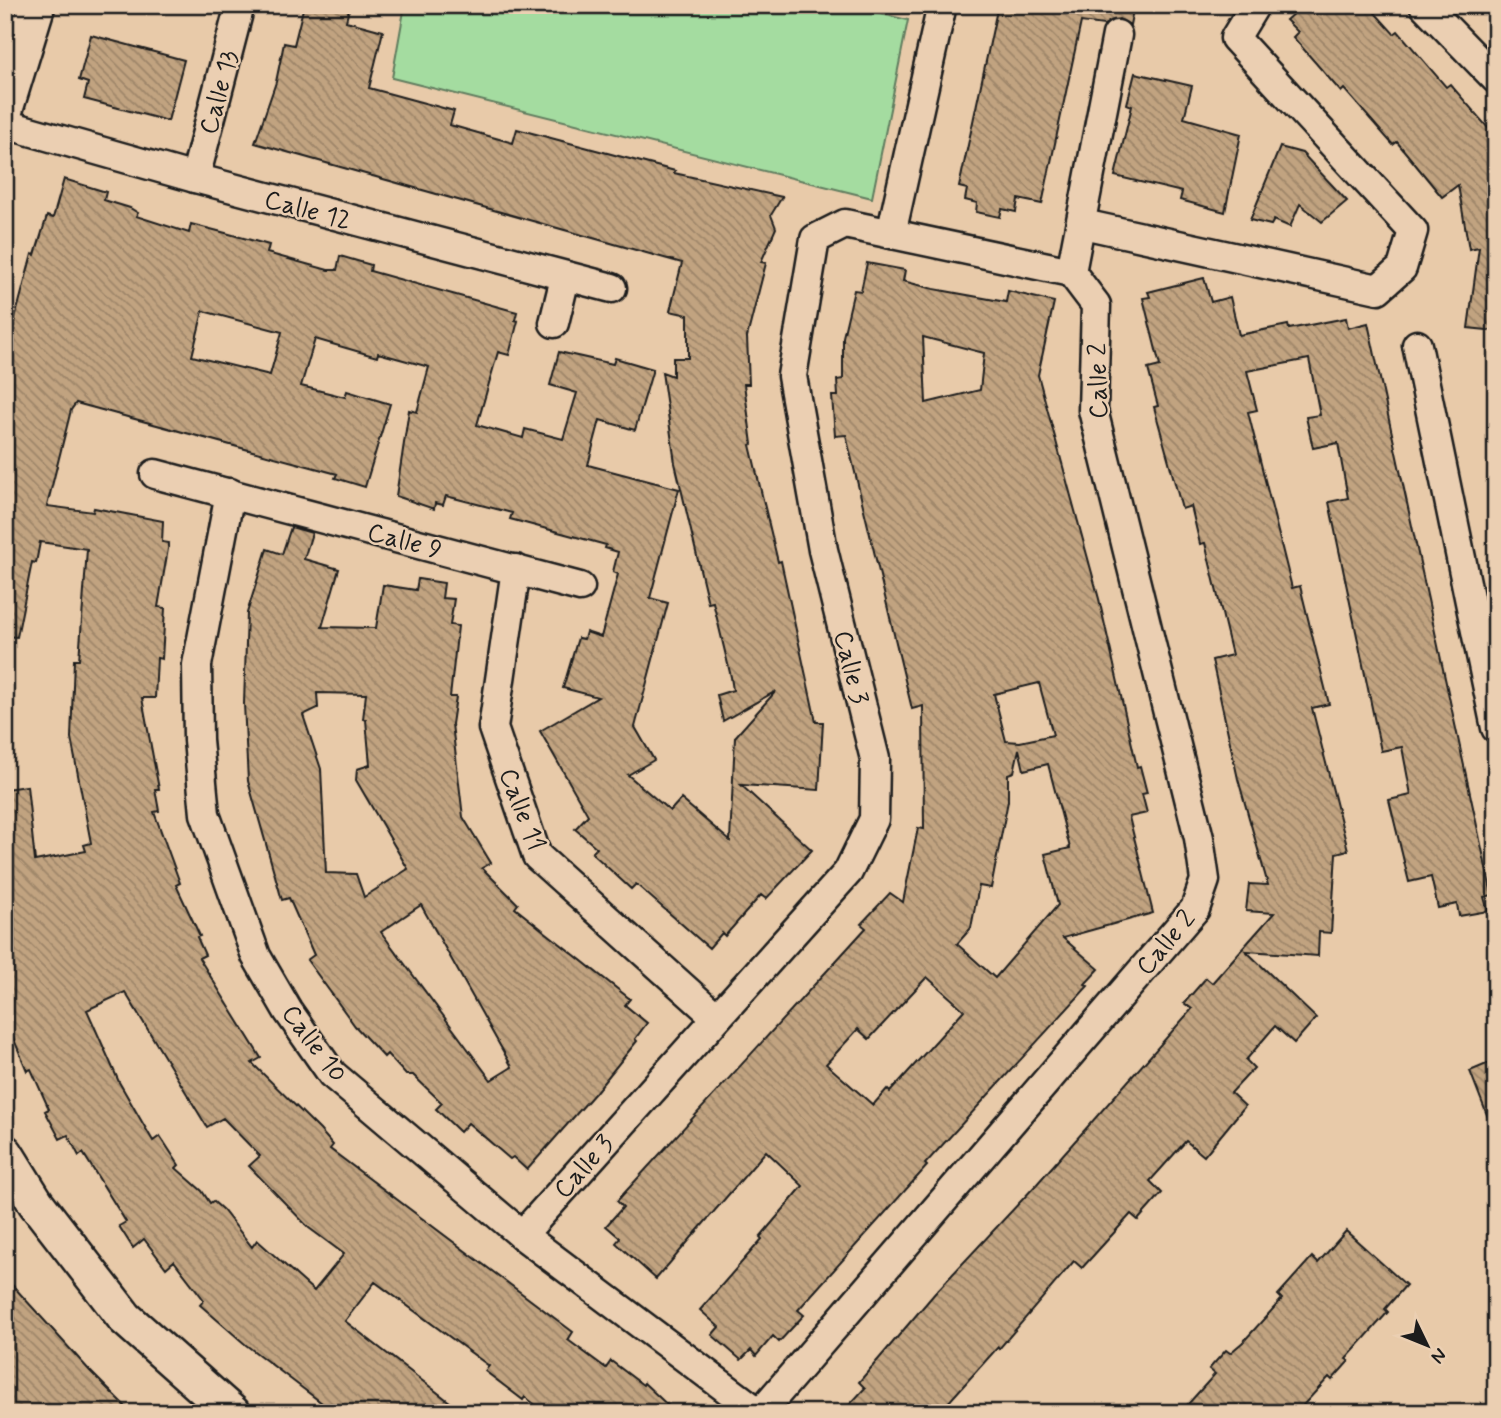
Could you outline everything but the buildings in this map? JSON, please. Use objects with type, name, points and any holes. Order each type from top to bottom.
[{"type":"street","points":[[5,108],[37,5]]},
{"type":"street","name":"Calle 13","points":[[195,178],[240,5]]},
{"type":"street","points":[[891,234],[942,5]]},
{"type":"street","points":[[1083,224],[1378,289],[1402,268],[1413,232],[1234,38],[1255,5]]},
{"type":"street","points":[[1424,5],[1496,79]]},
{"type":"street","points":[[1072,272],[1118,35]]},
{"type":"street","name":"Calle 12","points":[[5,124],[565,278],[612,288]]},
{"type":"street","name":"Calle 3","points":[[522,1235],[848,872],[874,819],[875,759],[823,550],[792,376],[815,239],[845,224],[1072,272]]},
{"type":"street","name":"Calle 2","points":[[759,1413],[1195,909],[1205,880],[1199,838],[1093,410],[1096,305],[1072,272]]},
{"type":"street","points":[[554,323],[565,278]]},
{"type":"street","points":[[1417,345],[1485,627],[1496,728]]},
{"type":"street","name":"Calle 9","points":[[155,474],[580,587]]},
{"type":"street","name":"Calle 10","points":[[230,494],[197,665],[198,740],[205,814],[256,956],[288,1011],[332,1074],[522,1235],[759,1413]]},
{"type":"street","name":"Calle 11","points":[[516,569],[493,728],[537,856],[716,1017]]},
{"type":"street","points":[[5,1153],[36,1203],[125,1318],[232,1413]]},
{"type":"green space","points":[[405,5],[841,5],[908,20],[872,198],[392,78]]}]
